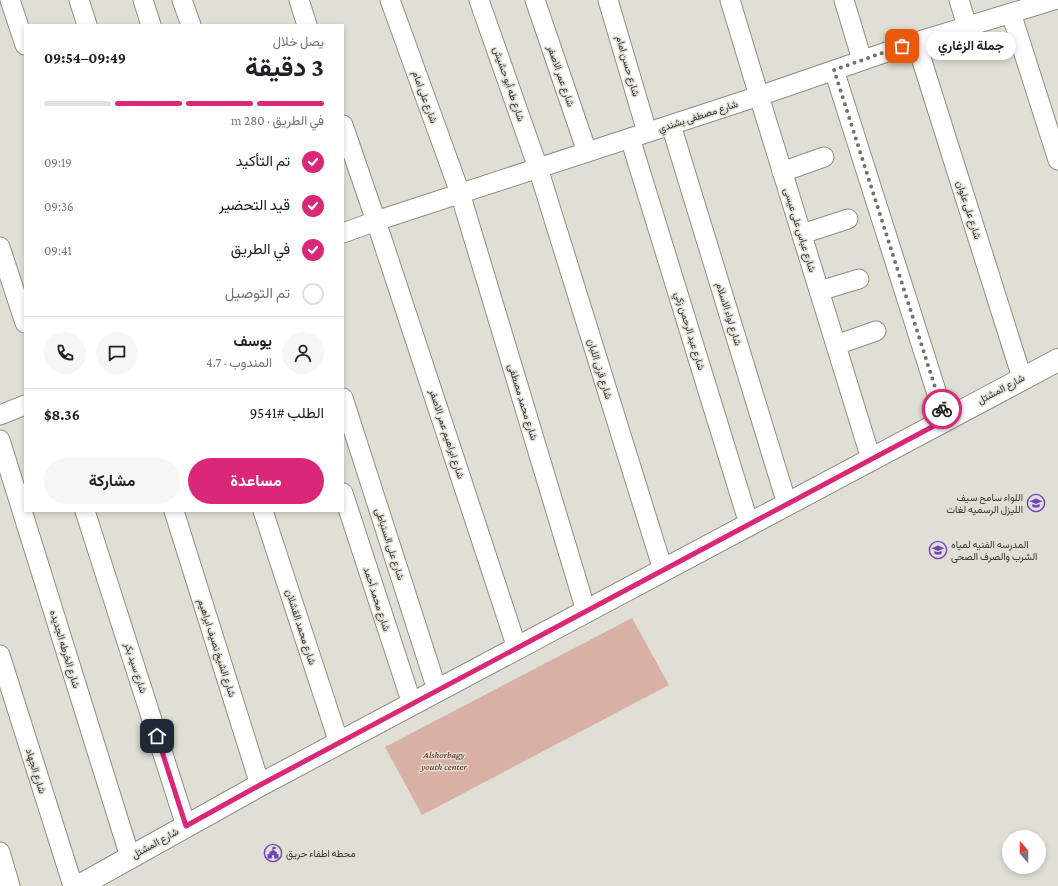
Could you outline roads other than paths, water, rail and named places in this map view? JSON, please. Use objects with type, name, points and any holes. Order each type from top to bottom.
[{"type":"street","points":[[10,0],[24,42]]},
{"type":"street","points":[[79,0],[87,24]]},
{"type":"street","points":[[143,0],[151,24]]},
{"type":"street","points":[[182,0],[191,24]]},
{"type":"street","points":[[299,0],[307,24]]},
{"type":"street","name":"شارع على امام","points":[[390,0],[460,193]]},
{"type":"street","name":"شارع طه أبو حشيش","points":[[479,0],[538,168]]},
{"type":"street","name":"شارع عمر الاصفر","points":[[535,0],[587,152]]},
{"type":"street","name":"شارع حسن امام","points":[[608,0],[638,135]]},
{"type":"street","name":"شارع عباس على عيسى","points":[[730,0],[871,459]]},
{"type":"street","points":[[844,0],[862,60]]},
{"type":"street","points":[[959,0],[967,26]]},
{"type":"street","name":"شارع مصطفى بشندي","points":[[344,233],[460,193],[759,96],[916,42],[1047,1]]},
{"type":"street","points":[[1011,13],[1058,160]]},
{"type":"street","name":"شارع على علوان","points":[[916,42],[1022,378]]},
{"type":"street","points":[[834,70],[945,420]]},
{"type":"street","name":"شارع لواء الاسلام","points":[[671,125],[787,504]]},
{"type":"street","name":"شارع ابراهيم عمر الاصفر","points":[[344,128],[517,648]]},
{"type":"street","name":"شارع عبد الرحمن زكي","points":[[638,135],[749,524]]},
{"type":"street","points":[[782,172],[824,158]]},
{"type":"street","name":"شارع قرنى اللبان","points":[[538,168],[663,570]]},
{"type":"street","name":"شارع محمد مصطفى","points":[[460,193],[586,611]]},
{"type":"street","points":[[802,234],[848,219]]},
{"type":"street","points":[[0,247],[24,321]]},
{"type":"street","points":[[819,291],[859,279]]},
{"type":"street","points":[[836,345],[876,331]]},
{"type":"street","name":"شارع المشتل","points":[[79,886],[260,785],[1058,360]]},
{"type":"street","name":"شارع على السنباطى","points":[[344,401],[437,690]]},
{"type":"street","points":[[0,415],[24,405]]},
{"type":"street","name":"شارع الخرطه الجديده","points":[[0,440],[130,857]]},
{"type":"street","name":"شارع محمد أحمد","points":[[344,496],[412,704]]},
{"type":"street","name":"شارع سيد بكر","points":[[85,512],[186,826]]},
{"type":"street","name":"شارع الشيخ نصيف ابراهيم","points":[[174,512],[260,785]]},
{"type":"street","name":"شارع محمد القشلان","points":[[263,512],[339,743]]},
{"type":"street","name":"شارع الجهاد","points":[[0,655],[73,886]]},
{"type":"street","points":[[0,852],[10,886]]},
{"type":"place","name":"جملة الزغاري","points":[[902,46]]},
{"type":"place","name":"اللواء سامح سيف الليزل الرسميه لغات","points":[[1036,503]]},
{"type":"place","name":"المدرسه الفنيه لمياه الشرب والصرف الصحى","points":[[938,550]]},
{"type":"place","name":"محطه اطفاء حريق","points":[[273,853]]},
{"type":"park label","name":"Alshorbagy youth center","points":[[444,760]]}]
